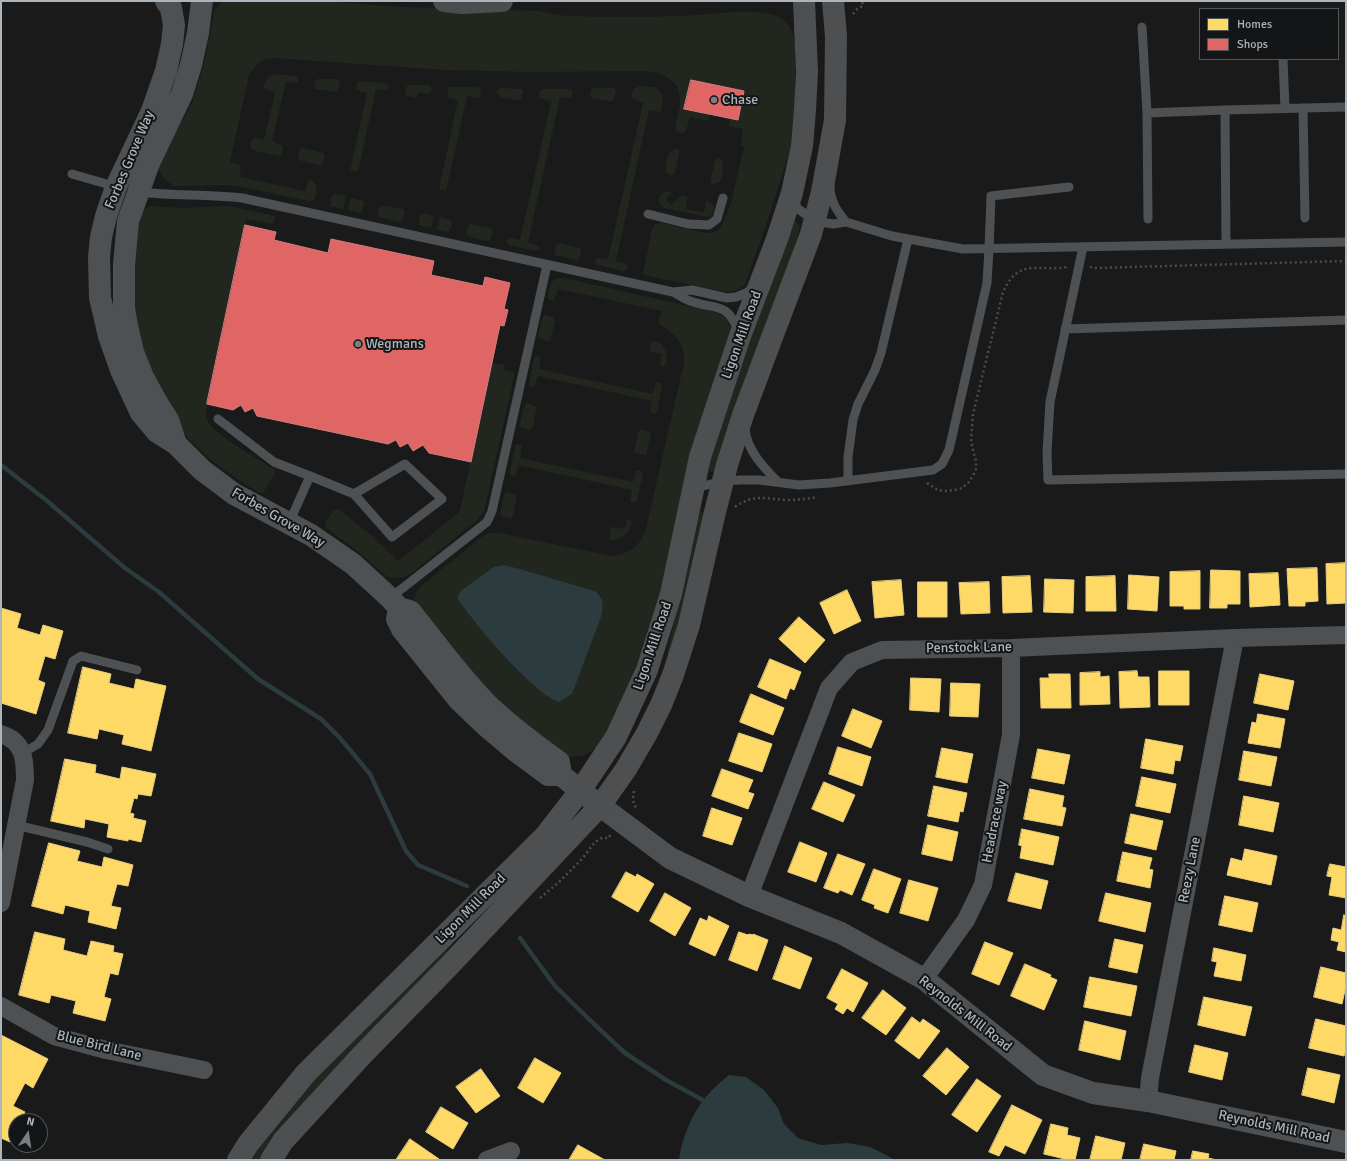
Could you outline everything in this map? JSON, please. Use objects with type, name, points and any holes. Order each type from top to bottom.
[{"type":"highway","points":[[444,1],[462,3],[502,1]]},
{"type":"main road","name":"Ligon Mill Road","points":[[272,1160],[283,1141],[362,1055],[458,957],[590,799],[616,737],[648,670],[671,594],[700,457],[740,336],[777,239],[792,193],[802,146],[805,110],[807,72],[804,1]]},
{"type":"main road","name":"Ligon Mill Road","points":[[238,1160],[248,1144],[306,1072],[545,836],[626,769],[647,733],[661,705],[673,675],[689,625],[723,481],[744,415],[800,266],[822,192],[835,120],[836,36],[833,1]]},
{"type":"street","name":"Forbes Grove Way","points":[[166,1],[171,8],[174,25],[172,44],[166,71],[127,189],[128,221],[124,265],[124,308],[133,352],[143,377],[168,420],[176,444]]},
{"type":"street","name":"Forbes Grove Way","points":[[202,1],[198,33],[182,94],[150,163],[106,216],[101,237],[99,257],[100,298],[109,336],[121,370],[141,413],[157,432],[176,444],[202,470],[234,494],[311,535],[353,564],[394,603]]},
{"type":"street","points":[[394,603],[397,619],[402,629],[459,700],[517,752],[548,775],[561,775],[590,799]]},
{"type":"street","name":"Penstock Lane","points":[[749,896],[829,688],[852,662],[882,650],[1011,648],[1235,638],[1346,635]]},
{"type":"street","name":"Reezy Lane","points":[[1148,1101],[1150,1078],[1235,638]]},
{"type":"street","name":"Headrace way","points":[[924,979],[966,920],[982,885],[1011,735],[1011,648]]},
{"type":"street","points":[[1,734],[16,742],[23,753],[25,766],[25,780],[1,903]]},
{"type":"street","name":"Reynolds Mill Road","points":[[590,799],[670,858],[749,896],[841,933],[924,979],[1043,1075],[1093,1093],[1148,1101],[1346,1142]]},
{"type":"street","name":"Blue Bird Lane","points":[[1,1006],[54,1036],[106,1050],[204,1070]]},
{"type":"street","points":[[487,1160],[511,1151]]},
{"type":"lane","points":[[1142,27],[1147,113],[1148,219]]},
{"type":"lane","points":[[1283,60],[1285,108]]},
{"type":"lane","points":[[1147,113],[1346,107]]},
{"type":"lane","points":[[1303,108],[1305,218]]},
{"type":"lane","points":[[1224,110],[1226,244]]},
{"type":"lane","points":[[829,155],[830,191],[832,202],[846,222]]},
{"type":"lane","points":[[72,174],[127,189],[159,194],[242,198],[673,292],[690,301],[725,310],[735,322],[740,336]]},
{"type":"lane","points":[[693,489],[723,481],[759,480],[798,484],[830,483],[933,470],[942,464],[949,450],[987,283],[990,249],[991,196],[1069,188]]},
{"type":"lane","points":[[792,193],[797,208],[814,221],[833,224],[846,222],[892,236],[963,249],[1346,242]]},
{"type":"lane","points":[[648,214],[688,224],[710,225],[717,219],[723,198]]},
{"type":"lane","points":[[848,481],[848,457],[852,420],[858,404],[875,370],[881,353],[908,239]]},
{"type":"lane","points":[[1083,247],[1050,402],[1046,452],[1048,480],[1346,474]]},
{"type":"lane","points":[[394,603],[488,522],[492,511],[547,265]]},
{"type":"lane","points":[[673,292],[692,290],[727,298],[736,297],[746,293],[760,284]]},
{"type":"lane","points":[[1065,329],[1346,320]]},
{"type":"lane","points":[[744,415],[746,438],[761,465],[778,482]]},
{"type":"lane","points":[[218,419],[274,462],[354,494],[392,537],[442,499],[405,464],[354,494]]},
{"type":"lane","points":[[289,523],[310,476]]},
{"type":"lane","points":[[23,753],[38,744],[48,730],[73,661],[81,656],[138,670]]},
{"type":"lane","points":[[16,825],[87,842],[108,849]]},
{"type":"path","points":[[1089,266],[1095,268],[1346,261]]},
{"type":"path","points":[[922,480],[938,490],[946,491],[962,488],[973,476],[976,469],[976,461],[971,442],[973,414],[1006,284],[1020,270],[1028,268],[1065,268]]},
{"type":"path","points":[[733,508],[754,498],[762,497],[794,500],[822,496]]},
{"type":"shaded area","points":[[224,1],[318,1],[402,7],[538,11],[556,15],[604,17],[684,16],[731,12],[756,12],[767,13],[780,18],[789,26],[795,42],[795,115],[790,150],[745,284],[737,290],[726,292],[643,274],[652,229],[656,224],[661,223],[705,233],[711,233],[719,230],[731,204],[744,147],[741,145],[743,129],[729,126],[730,119],[738,120],[744,91],[691,80],[684,109],[710,114],[709,121],[690,117],[686,131],[681,133],[675,129],[680,101],[677,87],[663,75],[650,71],[530,72],[446,70],[274,58],[263,60],[258,63],[249,75],[230,162],[241,165],[240,177],[305,191],[308,181],[311,180],[317,189],[314,200],[308,201],[227,185],[174,186],[163,178],[158,168],[169,141],[192,103],[204,64],[214,13],[218,6]]},
{"type":"shaded area","points":[[275,74],[295,76],[298,78],[298,82],[286,82],[272,141],[283,146],[282,154],[280,156],[251,149],[252,141],[255,138],[264,140],[275,92],[266,90],[263,86],[268,77]]},
{"type":"shaded area","points":[[318,79],[338,79],[340,83],[337,92],[316,89],[314,86],[315,81]]},
{"type":"shaded area","points":[[360,81],[385,83],[389,85],[389,87],[387,90],[376,89],[358,172],[350,170],[367,93],[356,90],[357,83]]},
{"type":"shaded area","points":[[410,85],[428,85],[431,87],[431,92],[427,94],[418,92],[416,98],[407,96],[405,92],[406,87]]},
{"type":"shaded area","points":[[450,87],[477,87],[481,89],[480,96],[478,98],[467,96],[446,191],[439,189],[458,100],[447,97],[448,89]]},
{"type":"shaded area","points":[[638,87],[653,87],[662,94],[662,107],[661,111],[658,112],[649,110],[616,261],[626,264],[628,267],[626,271],[624,271],[598,265],[595,263],[597,258],[608,259],[643,103],[631,98],[632,93]]},
{"type":"shaded area","points":[[501,88],[522,89],[523,92],[521,100],[500,97],[497,92]]},
{"type":"shaded area","points":[[593,88],[614,88],[616,92],[613,101],[592,98],[590,95]]},
{"type":"shaded area","points":[[542,89],[571,89],[573,92],[571,99],[560,97],[528,242],[539,246],[539,250],[535,251],[509,245],[507,240],[510,238],[520,240],[551,102],[540,98],[539,93]]},
{"type":"shaded area","points":[[302,148],[323,153],[325,156],[322,164],[319,165],[299,160],[298,157]]},
{"type":"shaded area","points":[[672,150],[679,150],[679,153],[675,173],[671,176],[666,172],[667,160]]},
{"type":"shaded area","points":[[716,158],[721,159],[723,170],[720,182],[712,185],[710,182]]},
{"type":"shaded area","points":[[664,192],[671,192],[671,195],[666,199],[671,205],[682,195],[688,197],[686,209],[703,213],[706,201],[708,201],[714,205],[713,212],[708,217],[664,208],[659,202],[659,198]]},
{"type":"shaded area","points":[[334,194],[346,196],[343,209],[331,206],[331,198]]},
{"type":"shaded area","points":[[351,198],[363,201],[364,205],[361,213],[348,210]]},
{"type":"shaded area","points":[[382,205],[403,209],[405,212],[402,221],[399,222],[379,217],[379,208]]},
{"type":"shaded area","points":[[151,206],[183,208],[229,206],[275,216],[273,224],[246,219],[206,414],[207,420],[217,432],[275,470],[275,473],[263,493],[258,492],[237,479],[211,460],[189,439],[170,415],[144,368],[128,288],[140,211]]},
{"type":"shaded area","points":[[425,213],[434,216],[431,228],[419,225],[420,215]]},
{"type":"shaded area","points":[[440,217],[451,220],[452,224],[449,232],[437,230]]},
{"type":"shaded area","points":[[796,221],[800,226],[793,251],[732,415],[716,471],[710,472],[708,465],[728,397],[793,222]]},
{"type":"shaded area","points":[[470,224],[491,228],[493,231],[490,240],[487,241],[468,236],[467,230]]},
{"type":"shaded area","points":[[558,243],[580,248],[581,251],[579,259],[575,260],[556,255],[556,246]]},
{"type":"shaded area","points":[[563,278],[719,313],[727,319],[731,329],[658,609],[639,668],[603,739],[595,749],[582,756],[567,757],[518,725],[415,607],[416,593],[421,586],[483,536],[489,533],[499,533],[613,556],[628,552],[636,546],[645,533],[684,363],[683,350],[674,335],[659,324],[658,322],[662,311],[558,289],[554,300],[549,300],[549,289],[551,283],[555,279]],"holes":[[[520,569],[595,591],[601,596],[476,624],[458,600],[458,595]]]},
{"type":"shaded area","points":[[545,315],[553,317],[555,321],[550,341],[538,338],[542,318]]},
{"type":"shaded area","points":[[654,341],[658,342],[664,347],[665,350],[667,357],[666,365],[662,367],[660,363],[662,354],[650,351],[650,345]]},
{"type":"shaded area","points":[[537,355],[541,358],[539,369],[653,394],[656,383],[660,382],[662,385],[657,412],[653,414],[651,413],[650,408],[652,401],[538,376],[535,386],[531,388],[529,384],[534,358]]},
{"type":"shaded area","points":[[492,363],[504,365],[504,370],[515,372],[484,511],[477,520],[414,571],[404,577],[389,577],[326,528],[325,523],[334,510],[338,509],[370,534],[398,561],[458,513],[460,510]]},
{"type":"shaded area","points":[[527,403],[536,407],[533,427],[529,430],[519,427],[524,406]]},
{"type":"shaded area","points":[[641,429],[651,432],[646,455],[634,452],[638,432]]},
{"type":"shaded area","points":[[516,444],[522,446],[520,458],[633,482],[636,471],[641,471],[643,474],[637,501],[633,503],[630,500],[632,490],[518,465],[516,475],[512,477],[509,473]]},
{"type":"shaded area","points":[[507,492],[517,495],[512,518],[500,515],[504,495]]},
{"type":"shaded area","points":[[698,512],[705,513],[672,655],[667,653]]},
{"type":"shaded area","points":[[627,519],[632,522],[627,533],[621,538],[609,540],[611,528],[624,529]]},
{"type":"shaded area","points":[[503,565],[595,591],[601,599],[603,604],[602,614],[572,694],[559,702],[542,692],[517,670],[474,621],[458,600],[458,595],[462,590],[494,567]]},
{"type":"shaded area","points":[[450,939],[453,943],[422,983],[261,1160],[249,1160],[280,1114]]},
{"type":"shaded area","points":[[729,1075],[746,1077],[764,1090],[778,1108],[784,1124],[798,1138],[821,1145],[848,1143],[870,1147],[894,1160],[679,1160],[682,1145],[694,1114],[711,1091]]},
{"type":"building: Homes","points":[[1346,563],[1346,603],[1327,604],[1326,564]]},
{"type":"building: Homes","points":[[1317,568],[1318,601],[1305,602],[1305,606],[1289,606],[1287,569]]},
{"type":"building: Homes","points":[[1211,570],[1240,571],[1240,604],[1227,604],[1227,608],[1210,608]]},
{"type":"building: Homes","points":[[1200,571],[1200,609],[1184,609],[1184,606],[1170,606],[1170,572]]},
{"type":"building: Homes","points":[[1278,573],[1280,605],[1250,607],[1249,574]]},
{"type":"building: Homes","points":[[1129,575],[1159,577],[1157,611],[1128,609]]},
{"type":"building: Homes","points":[[1030,576],[1032,612],[1003,613],[1002,577]]},
{"type":"building: Homes","points":[[1115,576],[1116,611],[1086,611],[1086,577]]},
{"type":"building: Homes","points":[[1045,579],[1074,580],[1073,613],[1044,612]]},
{"type":"building: Homes","points":[[901,580],[904,615],[875,618],[872,582]]},
{"type":"building: Homes","points":[[918,582],[947,582],[947,617],[918,617]]},
{"type":"building: Homes","points":[[989,582],[990,613],[961,614],[959,583]]},
{"type":"building: Homes","points":[[847,590],[861,621],[834,634],[820,603]]},
{"type":"building: Homes","points":[[1,608],[21,614],[17,628],[40,635],[43,625],[63,631],[55,659],[45,656],[38,680],[45,683],[36,714],[1,703]]},
{"type":"building: Homes","points":[[799,617],[825,640],[805,663],[779,639]]},
{"type":"building: Homes","points":[[770,659],[801,672],[794,690],[790,688],[786,699],[758,687]]},
{"type":"building: Homes","points":[[83,667],[111,674],[109,683],[134,689],[136,679],[166,686],[151,751],[122,744],[124,735],[99,729],[97,739],[68,733]]},
{"type":"building: Homes","points":[[1137,671],[1138,677],[1149,677],[1150,707],[1120,708],[1119,672]]},
{"type":"building: Homes","points":[[1159,671],[1189,671],[1189,705],[1159,705]]},
{"type":"building: Homes","points":[[1100,672],[1100,677],[1109,676],[1110,704],[1080,705],[1080,673]]},
{"type":"building: Homes","points":[[1049,674],[1070,674],[1071,708],[1041,708],[1040,678],[1049,678]]},
{"type":"building: Homes","points":[[1260,674],[1294,681],[1288,710],[1254,703]]},
{"type":"building: Homes","points":[[911,678],[941,679],[939,712],[910,710]]},
{"type":"building: Homes","points":[[951,683],[980,684],[978,717],[950,716]]},
{"type":"building: Homes","points":[[751,694],[784,708],[773,735],[740,722]]},
{"type":"building: Homes","points":[[853,709],[882,721],[871,748],[842,736]]},
{"type":"building: Homes","points":[[1258,714],[1285,719],[1280,748],[1248,743],[1252,722],[1256,723]]},
{"type":"building: Homes","points":[[739,733],[772,744],[762,772],[729,761]]},
{"type":"building: Homes","points":[[1146,739],[1183,746],[1180,761],[1175,760],[1173,774],[1141,768]]},
{"type":"building: Homes","points":[[838,747],[871,757],[862,786],[829,774]]},
{"type":"building: Homes","points":[[942,748],[973,754],[967,783],[936,777]]},
{"type":"building: Homes","points":[[1038,749],[1070,755],[1064,784],[1032,778]]},
{"type":"building: Homes","points":[[1244,751],[1277,757],[1271,786],[1239,780]]},
{"type":"building: Homes","points":[[65,759],[96,765],[95,773],[120,779],[122,767],[156,774],[151,796],[138,794],[137,799],[134,798],[130,813],[134,814],[133,818],[146,821],[141,842],[107,837],[109,824],[85,819],[84,828],[51,821]]},
{"type":"building: Homes","points":[[722,769],[753,780],[748,792],[754,794],[748,809],[712,796]]},
{"type":"building: Homes","points":[[1142,777],[1176,784],[1170,813],[1136,806]]},
{"type":"building: Homes","points":[[824,782],[855,795],[843,822],[812,809]]},
{"type":"building: Homes","points":[[934,786],[967,793],[963,812],[960,811],[958,822],[928,816]]},
{"type":"building: Homes","points":[[1030,789],[1064,796],[1062,807],[1066,808],[1062,826],[1024,819]]},
{"type":"building: Homes","points":[[1244,796],[1279,803],[1273,832],[1239,825]]},
{"type":"building: Homes","points":[[712,808],[742,818],[732,845],[703,836]]},
{"type":"building: Homes","points":[[1131,814],[1163,821],[1156,850],[1125,843]]},
{"type":"building: Homes","points":[[928,825],[958,832],[952,861],[922,854]]},
{"type":"building: Homes","points":[[1022,829],[1059,837],[1053,865],[1020,858],[1022,846],[1019,845]]},
{"type":"building: Homes","points":[[800,842],[827,853],[816,882],[788,872]]},
{"type":"building: Homes","points":[[49,843],[80,851],[77,861],[102,867],[104,857],[133,865],[128,886],[117,884],[111,906],[121,908],[116,929],[88,922],[90,911],[65,905],[63,914],[32,906]]},
{"type":"building: Homes","points":[[1245,849],[1277,856],[1271,885],[1227,875],[1231,858],[1242,861]]},
{"type":"building: Homes","points":[[1123,852],[1152,858],[1149,869],[1153,870],[1150,888],[1117,881]]},
{"type":"building: Homes","points":[[838,854],[865,864],[852,895],[840,890],[838,893],[824,888]]},
{"type":"building: Homes","points":[[1330,864],[1346,867],[1346,898],[1329,895],[1332,877],[1327,876]]},
{"type":"building: Homes","points":[[874,869],[901,879],[888,913],[874,908],[875,905],[862,900]]},
{"type":"building: Homes","points":[[626,872],[636,877],[637,874],[654,884],[638,912],[612,897]]},
{"type":"building: Homes","points":[[1016,873],[1048,881],[1041,909],[1008,901]]},
{"type":"building: Homes","points":[[909,880],[938,888],[928,921],[900,913]]},
{"type":"building: Homes","points":[[665,893],[691,908],[675,936],[650,921]]},
{"type":"building: Homes","points":[[1106,893],[1151,903],[1145,932],[1099,921]]},
{"type":"building: Homes","points":[[1225,896],[1258,903],[1252,932],[1219,925]]},
{"type":"building: Homes","points":[[1344,915],[1346,916],[1346,952],[1337,950],[1339,942],[1331,940],[1333,928],[1341,930]]},
{"type":"building: Homes","points":[[709,916],[729,926],[715,956],[689,944],[700,918],[707,921]]},
{"type":"building: Homes","points":[[35,932],[65,939],[63,950],[87,956],[91,941],[114,946],[113,952],[123,954],[118,975],[110,973],[104,997],[111,999],[105,1021],[73,1013],[76,1001],[51,995],[49,1003],[19,995]]},
{"type":"building: Homes","points":[[739,932],[748,935],[753,934],[768,940],[757,971],[729,960]]},
{"type":"building: Homes","points":[[1115,939],[1143,945],[1137,973],[1109,967]]},
{"type":"building: Homes","points":[[985,942],[1013,953],[999,985],[972,974]]},
{"type":"building: Homes","points":[[785,946],[812,958],[800,989],[773,979]]},
{"type":"building: Homes","points":[[1214,948],[1246,955],[1241,981],[1214,976],[1217,962],[1212,961]]},
{"type":"building: Homes","points":[[1025,964],[1051,975],[1050,977],[1057,980],[1044,1010],[1011,996]]},
{"type":"building: Homes","points":[[1321,967],[1346,973],[1346,990],[1342,1004],[1314,997]]},
{"type":"building: Homes","points":[[842,969],[868,983],[853,1012],[847,1008],[843,1014],[835,1009],[838,1004],[827,998]]},
{"type":"building: Homes","points":[[1090,977],[1137,986],[1131,1016],[1084,1007]]},
{"type":"building: Homes","points":[[883,990],[906,1008],[886,1035],[862,1018]]},
{"type":"building: Homes","points":[[1204,997],[1252,1007],[1245,1036],[1198,1025]]},
{"type":"building: Homes","points":[[912,1017],[920,1023],[923,1019],[940,1031],[919,1059],[895,1041]]},
{"type":"building: Homes","points":[[1316,1019],[1346,1026],[1346,1048],[1344,1056],[1309,1048]]},
{"type":"building: Homes","points":[[1085,1021],[1126,1031],[1120,1060],[1079,1050]]},
{"type":"building: Homes","points":[[1,1035],[48,1059],[33,1088],[25,1083],[13,1106],[25,1113],[8,1113],[8,1141],[1,1138]]},
{"type":"building: Homes","points":[[1195,1045],[1228,1053],[1222,1080],[1189,1072]]},
{"type":"building: Homes","points":[[947,1048],[969,1067],[946,1095],[923,1076]]},
{"type":"building: Homes","points":[[535,1058],[561,1073],[543,1103],[518,1088]]},
{"type":"building: Homes","points":[[1308,1068],[1340,1075],[1334,1103],[1302,1095]]},
{"type":"building: Homes","points":[[481,1069],[500,1096],[476,1113],[456,1087]]},
{"type":"building: Homes","points":[[977,1079],[1001,1096],[977,1132],[952,1115]]},
{"type":"building: Homes","points":[[1012,1105],[1042,1120],[1025,1154],[1005,1145],[999,1156],[989,1152]]},
{"type":"building: Homes","points":[[441,1107],[468,1123],[453,1149],[426,1132]]},
{"type":"building: Homes","points":[[1051,1124],[1068,1128],[1067,1135],[1080,1138],[1075,1160],[1044,1154]]},
{"type":"building: Homes","points":[[1096,1136],[1125,1143],[1121,1160],[1090,1160]]},
{"type":"building: Homes","points":[[410,1139],[439,1159],[439,1160],[396,1160]]},
{"type":"building: Homes","points":[[1144,1144],[1176,1151],[1174,1160],[1140,1160]]},
{"type":"building: Homes","points":[[578,1145],[605,1160],[569,1160]]},
{"type":"building: Homes","points":[[1193,1151],[1209,1154],[1208,1158],[1217,1160],[1191,1160]]},
{"type":"building: Shops","name":"Chase","points":[[691,80],[744,91],[738,120],[684,109]]},
{"type":"building: Shops","name":"Wegmans","points":[[245,225],[276,232],[274,240],[328,253],[331,239],[434,261],[431,275],[483,286],[485,277],[510,283],[504,309],[508,310],[504,326],[500,325],[471,462],[429,453],[423,445],[413,451],[408,443],[400,447],[396,440],[388,444],[257,416],[253,408],[245,412],[241,405],[233,410],[207,404]]},
{"type":"waterway","points":[[1,465],[46,500],[125,568],[159,592],[258,679],[321,719],[340,738],[370,774],[406,851],[418,865],[467,886]]},
{"type":"waterway","points":[[520,938],[555,986],[625,1053],[666,1080],[707,1103]]},
{"type":"place","name":"Chase","points":[[714,100]]},
{"type":"place","name":"Wegmans","points":[[358,344]]}]
